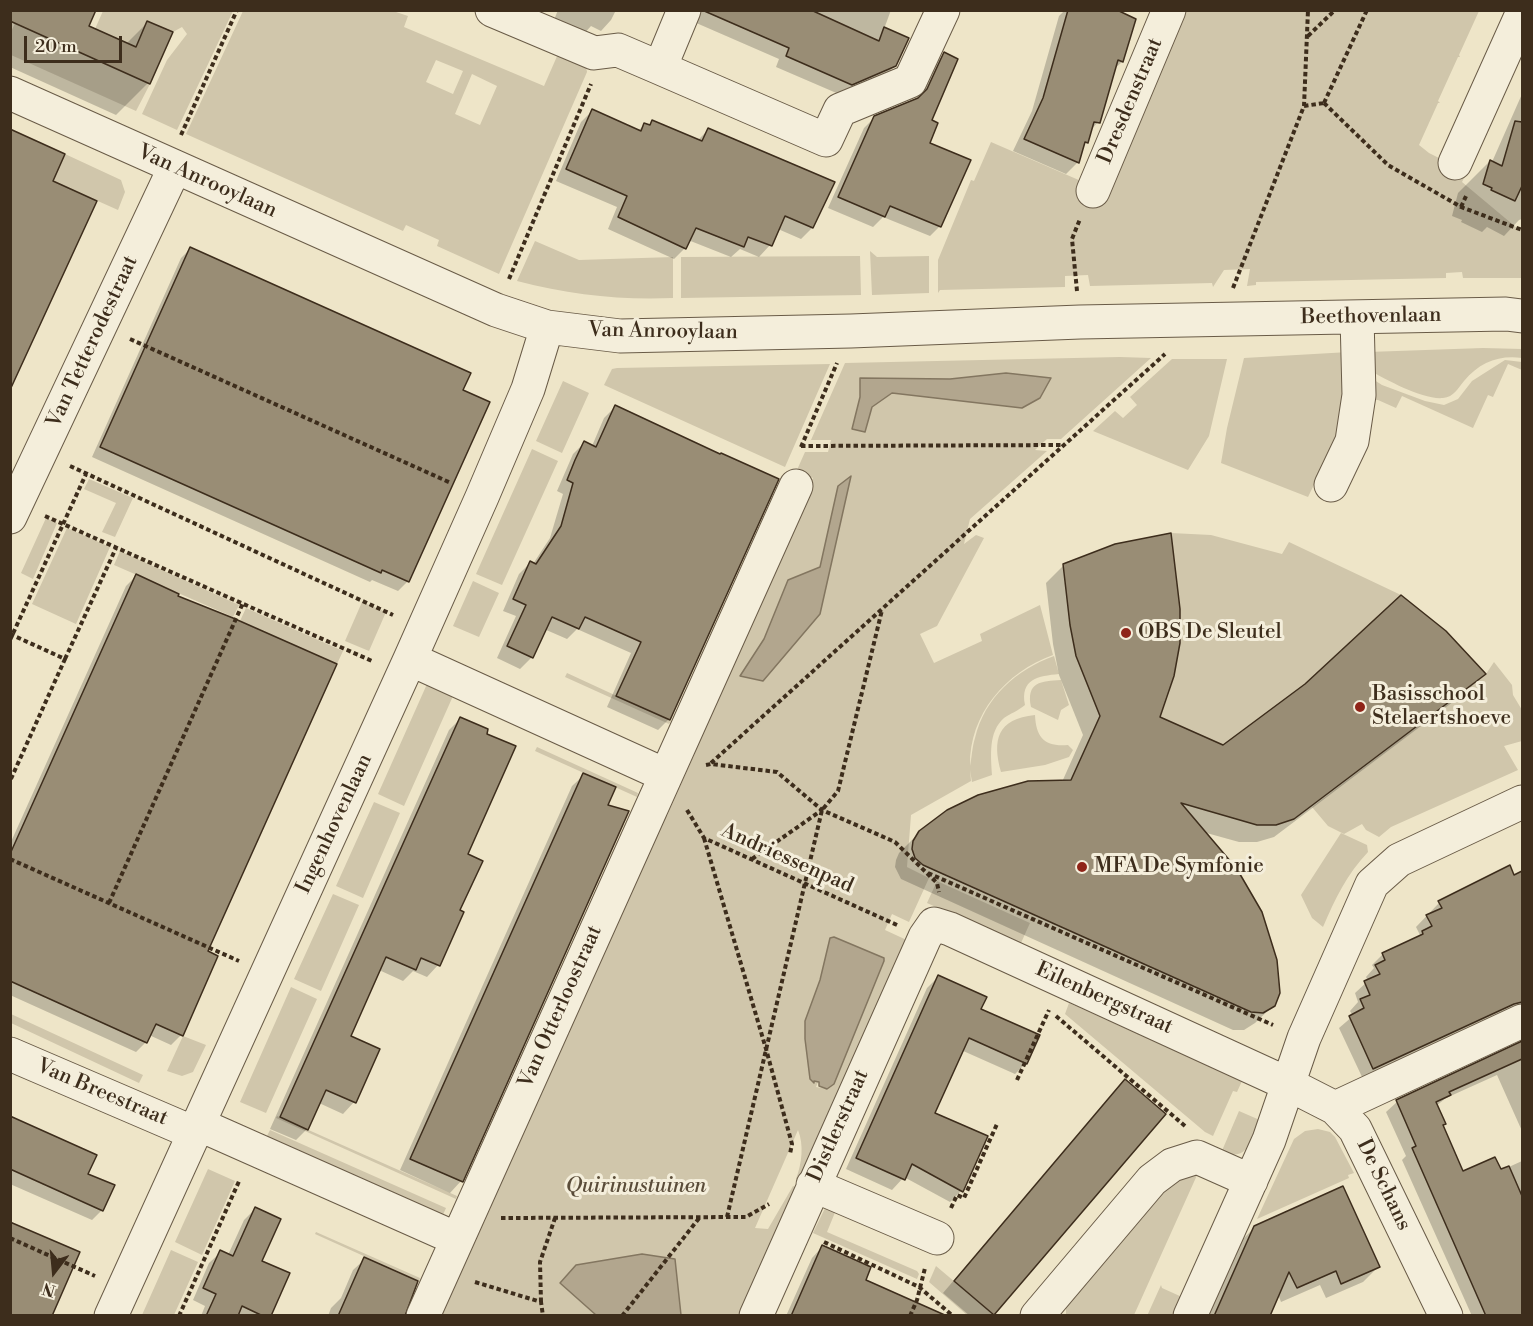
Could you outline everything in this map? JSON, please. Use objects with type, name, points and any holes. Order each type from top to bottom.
[{"type":"street","points":[[492,10],[594,53],[618,50],[826,140],[840,110],[910,81],[943,10]]},
{"type":"street","points":[[660,68],[684,10]]},
{"type":"street","name":"Dresdenstraat","points":[[1093,191],[1169,10]]},
{"type":"street","points":[[1455,163],[1522,14]]},
{"type":"street","name":"Van Anrooylaan","points":[[10,93],[496,310],[547,327],[620,336],[1212,320]]},
{"type":"street","name":"Van Tetterodestraat","points":[[14,510],[100,326],[171,166]]},
{"type":"street","name":"Beethovenlaan","points":[[1212,320],[1506,314],[1522,316]]},
{"type":"street","points":[[1331,485],[1352,441],[1359,395],[1357,317]]},
{"type":"street","name":"Ingenhovenlaan","points":[[117,1302],[424,629],[528,389],[547,327]]},
{"type":"street","name":"Van Otterloostraat","points":[[423,1316],[796,486]]},
{"type":"street","points":[[407,667],[665,775]]},
{"type":"street","points":[[1190,1316],[1269,1140],[1304,1038],[1372,884],[1399,860],[1522,802]]},
{"type":"street","name":"Eilenbergstraat","points":[[937,933],[1062,980],[1288,1084]]},
{"type":"street","name":"Distlerstraat","points":[[756,1316],[813,1185],[937,933]]},
{"type":"street","points":[[1335,1108],[1522,1021]]},
{"type":"street","name":"Van Breestraat","points":[[10,1053],[196,1128]]},
{"type":"street","name":"De Schans","points":[[1288,1084],[1335,1108],[1355,1129],[1446,1316]]},
{"type":"street","points":[[196,1128],[463,1227]]},
{"type":"street","points":[[1036,1316],[1152,1180],[1172,1165],[1197,1157],[1251,1180]]},
{"type":"street","points":[[813,1185],[937,1238]]},
{"type":"path","points":[[171,166],[237,10]]},
{"type":"path","points":[[711,764],[1064,445],[1212,320],[1304,106],[1308,10]]},
{"type":"path","points":[[1308,36],[1335,10]]},
{"type":"path","points":[[1324,103],[1367,10]]},
{"type":"path","points":[[496,310],[605,52]]},
{"type":"path","points":[[1304,106],[1324,103]]},
{"type":"path","points":[[1324,103],[1388,165],[1461,207],[1522,230]]},
{"type":"path","points":[[1080,322],[1072,239],[1093,191]]},
{"type":"path","points":[[100,326],[482,497]]},
{"type":"path","points":[[796,486],[789,475],[851,331]]},
{"type":"path","points":[[801,446],[1064,445]]},
{"type":"path","points":[[41,453],[424,629]]},
{"type":"path","points":[[65,659],[11,637],[86,474]]},
{"type":"path","points":[[14,510],[63,524],[243,603],[407,667]]},
{"type":"path","points":[[10,781],[116,548]]},
{"type":"path","points":[[109,903],[243,603]]},
{"type":"path","points":[[751,860],[822,810],[838,791],[882,609]]},
{"type":"path","points":[[665,775],[711,764],[777,772],[822,810],[895,842],[937,883],[937,933]]},
{"type":"path","name":"Andriessenpad","points":[[665,775],[704,838],[805,883],[937,933]]},
{"type":"path","points":[[727,1217],[822,810]]},
{"type":"path","points":[[704,838],[792,1144],[790,1156]]},
{"type":"path","points":[[10,859],[267,974]]},
{"type":"path","points":[[925,872],[1304,1038]]},
{"type":"path","points":[[1017,1080],[1062,980]]},
{"type":"path","points":[[1049,1010],[1194,1133]]},
{"type":"path","points":[[180,1316],[241,1178],[232,1174]]},
{"type":"path","points":[[463,1227],[493,1218],[746,1217],[774,1201]]},
{"type":"path","points":[[622,1316],[701,1216]]},
{"type":"path","points":[[543,1316],[540,1262],[555,1218]]},
{"type":"path","points":[[795,1228],[919,1287],[952,1316]]},
{"type":"path","points":[[10,1238],[117,1302]]},
{"type":"path","points":[[442,1273],[541,1302]]},
{"type":"green space","points":[[1481,10],[1419,145],[1449,163],[1465,176],[1462,182],[1522,230],[1522,278],[1463,278],[1462,272],[1446,273],[1446,278],[1256,282],[1256,285],[1247,286],[1250,269],[1224,270],[1213,287],[1212,283],[1090,286],[1088,275],[1065,276],[1065,287],[940,290],[938,293],[938,260],[971,180],[974,181],[991,142],[1081,181],[1180,11]]},
{"type":"green space","points":[[103,11],[233,11],[177,130],[142,114],[167,60],[187,34],[182,27],[173,32],[147,21],[136,47],[95,29]]},
{"type":"green space","points":[[243,11],[393,11],[408,16],[404,27],[544,86],[558,54],[586,66],[587,72],[499,274],[437,246],[439,240],[406,225],[403,231],[186,134]],"holes":[[[436,60],[463,71],[453,94],[426,82]],[[472,74],[497,86],[480,125],[455,114]]]},
{"type":"green space","points":[[15,23],[150,84],[136,111],[11,55],[11,32]]},
{"type":"green space","points":[[65,154],[121,180],[125,192],[118,210],[53,181]]},
{"type":"green space","points":[[535,241],[579,260],[673,257],[673,298],[595,295],[556,290],[517,281]]},
{"type":"green space","points":[[870,251],[877,257],[929,256],[929,293],[872,295]]},
{"type":"green space","points":[[860,256],[861,295],[681,298],[681,257]]},
{"type":"green space","points":[[1522,349],[1522,358],[1490,361],[1470,374],[1453,394],[1443,398],[1416,393],[1369,370],[1368,352]]},
{"type":"green space","points":[[1349,352],[1346,419],[1308,497],[1221,463],[1244,358]]},
{"type":"green space","name":"Quirinustuinen","points":[[1151,358],[1061,439],[1047,439],[1035,450],[1047,451],[970,519],[964,544],[976,535],[984,538],[937,626],[920,634],[934,663],[982,641],[980,634],[1040,605],[1053,655],[1020,672],[1006,684],[994,697],[976,729],[971,747],[970,766],[980,723],[994,698],[1004,687],[1027,669],[1054,656],[1059,674],[1032,680],[1025,689],[1025,705],[1004,718],[995,730],[991,760],[992,775],[972,782],[970,770],[971,781],[911,815],[907,867],[929,878],[909,922],[892,914],[885,930],[911,942],[803,1182],[796,1179],[801,1154],[798,1130],[755,1228],[768,1229],[793,1186],[800,1189],[743,1315],[436,1316],[452,1292],[665,814],[667,816],[695,753],[692,752],[813,478],[797,470],[805,452],[828,452],[831,440],[811,440],[845,363]],"holes":[[[874,954],[827,1089],[816,1087]]]},
{"type":"green space","points":[[1172,359],[1227,359],[1209,436],[1188,470],[1093,431],[1115,411],[1123,418],[1137,405],[1130,397]]},
{"type":"green space","points":[[1505,360],[1522,362],[1522,370],[1508,364],[1493,397],[1488,395],[1473,428],[1402,396],[1396,408],[1378,400],[1370,400],[1368,376],[1382,385],[1425,401],[1444,405],[1458,399],[1472,381]]},
{"type":"green space","points":[[830,364],[785,467],[604,385],[612,369],[617,368]]},
{"type":"green space","points":[[563,381],[589,393],[562,453],[536,441]]},
{"type":"green space","points":[[532,449],[558,461],[502,585],[476,574]]},
{"type":"green space","points":[[89,479],[133,498],[115,537],[102,532],[116,503],[84,489]]},
{"type":"green space","points":[[46,518],[57,523],[33,579],[21,573]]},
{"type":"green space","points":[[67,528],[110,547],[76,624],[32,604]]},
{"type":"green space","points":[[1171,533],[1211,535],[1282,554],[1289,542],[1401,595],[1305,684],[1221,748],[1189,730],[1159,718],[1169,694],[1178,649],[1178,604]]},
{"type":"green space","points":[[120,551],[239,605],[233,617],[114,565]]},
{"type":"green space","points":[[473,581],[499,593],[479,637],[453,626]]},
{"type":"green space","points":[[362,602],[386,612],[369,651],[345,641]]},
{"type":"green space","points":[[246,608],[343,651],[337,664],[240,621]]},
{"type":"green space","points":[[1494,662],[1512,685],[1513,695],[1522,710],[1522,741],[1504,746],[1518,770],[1391,827],[1379,837],[1366,830],[1362,824],[1344,834],[1328,826],[1312,807],[1486,674]]},
{"type":"green space","points":[[567,673],[671,721],[669,724],[565,677]]},
{"type":"green space","points":[[1061,680],[1069,705],[1061,710],[1058,720],[1031,707],[1031,692],[1037,684]]},
{"type":"green space","points":[[427,684],[453,696],[404,806],[378,794]]},
{"type":"green space","points":[[1035,715],[1037,730],[1043,739],[1053,744],[1068,745],[1073,750],[1069,757],[1045,765],[1001,772],[997,750],[1000,733],[1012,721]]},
{"type":"green space","points":[[537,747],[638,793],[637,797],[535,751]]},
{"type":"green space","points":[[374,802],[400,813],[363,898],[336,886]]},
{"type":"green space","points":[[1341,833],[1367,845],[1368,852],[1342,887],[1323,927],[1312,918],[1301,895]]},
{"type":"green space","points":[[937,881],[1030,923],[1021,943],[1023,946],[927,903]]},
{"type":"green space","points":[[333,894],[359,905],[321,991],[294,979]]},
{"type":"green space","points":[[291,987],[317,999],[266,1113],[240,1102]]},
{"type":"green space","points":[[1069,1003],[1242,1081],[1237,1092],[1233,1091],[1213,1136],[1205,1132],[1065,1014]]},
{"type":"green space","points":[[11,1014],[143,1075],[139,1083],[11,1023]]},
{"type":"green space","points":[[183,1036],[206,1045],[193,1072],[182,1076],[167,1071]]},
{"type":"green space","points":[[1239,1111],[1262,1121],[1252,1142],[1243,1152],[1230,1155],[1221,1153]]},
{"type":"green space","points":[[277,1116],[457,1196],[456,1199],[276,1118]]},
{"type":"green space","points":[[1318,1129],[1330,1132],[1335,1137],[1354,1173],[1348,1175],[1349,1178],[1257,1219],[1294,1139],[1305,1131]]},
{"type":"green space","points":[[270,1130],[446,1208],[442,1217],[266,1138]]},
{"type":"green space","points":[[208,1169],[235,1181],[202,1255],[175,1242]]},
{"type":"green space","points":[[1198,1173],[1134,1315],[1066,1315],[1066,1306],[1174,1179]]},
{"type":"green space","points":[[826,1206],[836,1210],[827,1232],[917,1271],[919,1274],[917,1279],[813,1233]]},
{"type":"green space","points":[[316,1232],[420,1278],[419,1281],[315,1234]]},
{"type":"green space","points":[[171,1250],[198,1262],[174,1315],[142,1315]]},
{"type":"green space","points":[[936,1266],[994,1315],[967,1315],[929,1282]]},
{"type":"green space","points":[[1161,1285],[1162,1288],[1182,1297],[1175,1315],[1147,1316]]},
{"type":"shaded area","points":[[1006,373],[1051,378],[1040,398],[1022,408],[892,393],[872,407],[865,432],[852,429],[860,397],[860,378],[950,379]]},
{"type":"shaded area","points":[[851,476],[820,614],[763,681],[740,676],[764,639],[788,580],[820,567],[838,486]]},
{"type":"shaded area","points":[[834,937],[884,958],[884,961],[834,1084],[827,1089],[819,1086],[819,1082],[814,1081],[814,1083],[810,1079],[805,1021],[820,980],[830,938]]},
{"type":"shaded area","points":[[642,1254],[675,1259],[681,1315],[596,1315],[560,1283],[576,1265]]},
{"type":"building","points":[[10,10],[96,10],[89,26],[136,47],[147,21],[173,32],[150,84],[10,21]]},
{"type":"building","points":[[702,10],[811,10],[879,41],[884,27],[909,38],[896,66],[852,85],[786,56],[789,48]]},
{"type":"building","points":[[1068,10],[1117,10],[1136,19],[1123,62],[1118,60],[1100,123],[1094,122],[1079,163],[1024,139],[1043,98]]},
{"type":"building","points":[[944,52],[958,59],[932,120],[938,123],[930,143],[971,160],[941,227],[890,206],[885,217],[838,197],[874,116],[918,98],[927,89]]},
{"type":"building","points":[[592,109],[641,131],[644,123],[650,125],[652,120],[702,141],[708,128],[835,182],[813,228],[785,216],[772,246],[748,237],[744,247],[696,228],[686,249],[618,217],[627,196],[566,169]]},
{"type":"building","points":[[1515,121],[1522,122],[1522,186],[1515,201],[1483,184],[1490,160],[1502,166]]},
{"type":"building","points":[[10,129],[65,154],[53,181],[97,201],[10,390]]},
{"type":"building","points":[[190,247],[471,373],[463,390],[490,402],[409,582],[382,570],[381,573],[100,447]]},
{"type":"building","points":[[615,405],[779,479],[670,720],[616,696],[641,642],[585,617],[579,629],[552,617],[533,658],[507,646],[526,605],[513,599],[530,561],[536,564],[561,526],[573,483],[567,480],[575,460],[584,441],[596,447]]},
{"type":"building","points":[[1171,533],[1180,609],[1180,643],[1174,676],[1160,717],[1223,745],[1305,684],[1401,595],[1446,631],[1486,674],[1294,819],[1276,825],[1257,825],[1181,803],[1237,869],[1262,912],[1277,960],[1280,993],[1275,1006],[1263,1013],[1251,1012],[923,865],[915,858],[912,849],[913,841],[919,831],[947,810],[978,795],[1028,781],[1071,780],[1100,716],[1076,656],[1063,564],[1115,544]]},
{"type":"building","points":[[136,574],[179,594],[178,596],[337,664],[208,951],[218,956],[183,1036],[156,1024],[147,1043],[10,981],[10,854]]},
{"type":"building","points":[[460,717],[488,729],[487,734],[516,746],[468,854],[483,861],[460,910],[464,912],[440,966],[421,958],[416,970],[386,957],[351,1036],[380,1049],[356,1103],[326,1090],[308,1130],[280,1117]]},
{"type":"building","points":[[583,773],[616,787],[608,805],[629,811],[463,1182],[410,1159]]},
{"type":"building","points":[[1510,865],[1514,875],[1522,871],[1522,1002],[1373,1069],[1349,1016],[1364,1008],[1360,999],[1370,995],[1364,981],[1380,974],[1375,965],[1385,960],[1382,953],[1423,934],[1422,931],[1432,926],[1426,915],[1442,908],[1438,901]]},
{"type":"building","points":[[938,975],[987,997],[981,1009],[1040,1035],[1027,1064],[969,1038],[935,1113],[988,1136],[963,1192],[912,1164],[905,1180],[856,1158]]},
{"type":"building","points":[[1522,1041],[1522,1059],[1449,1092],[1451,1095],[1436,1102],[1446,1124],[1443,1125],[1463,1171],[1495,1157],[1501,1169],[1509,1166],[1522,1196],[1522,1316],[1486,1316],[1412,1148],[1416,1146],[1396,1100]]},
{"type":"building","points":[[1125,1079],[1166,1114],[994,1315],[954,1281]]},
{"type":"building","points":[[10,1116],[97,1155],[88,1174],[115,1185],[103,1211],[10,1169]]},
{"type":"building","points":[[1343,1186],[1380,1267],[1341,1284],[1336,1271],[1297,1288],[1289,1272],[1270,1316],[1214,1316],[1254,1226]]},
{"type":"building","points":[[255,1207],[281,1219],[262,1261],[290,1273],[271,1316],[263,1316],[242,1306],[238,1316],[206,1316],[216,1294],[203,1288],[220,1250],[233,1256]]},
{"type":"building","points":[[10,1222],[80,1252],[52,1316],[10,1316]]},
{"type":"building","points":[[822,1245],[871,1267],[866,1280],[947,1316],[791,1316]]},
{"type":"building","points":[[364,1257],[418,1281],[405,1316],[338,1316]]},
{"type":"place","name":"OBS De Sleutel","points":[[1126,633]]},
{"type":"place","name":"Basisschool Stelaertshoeve","points":[[1360,707]]},
{"type":"place","name":"MFA De Symfonie","points":[[1082,867]]}]
